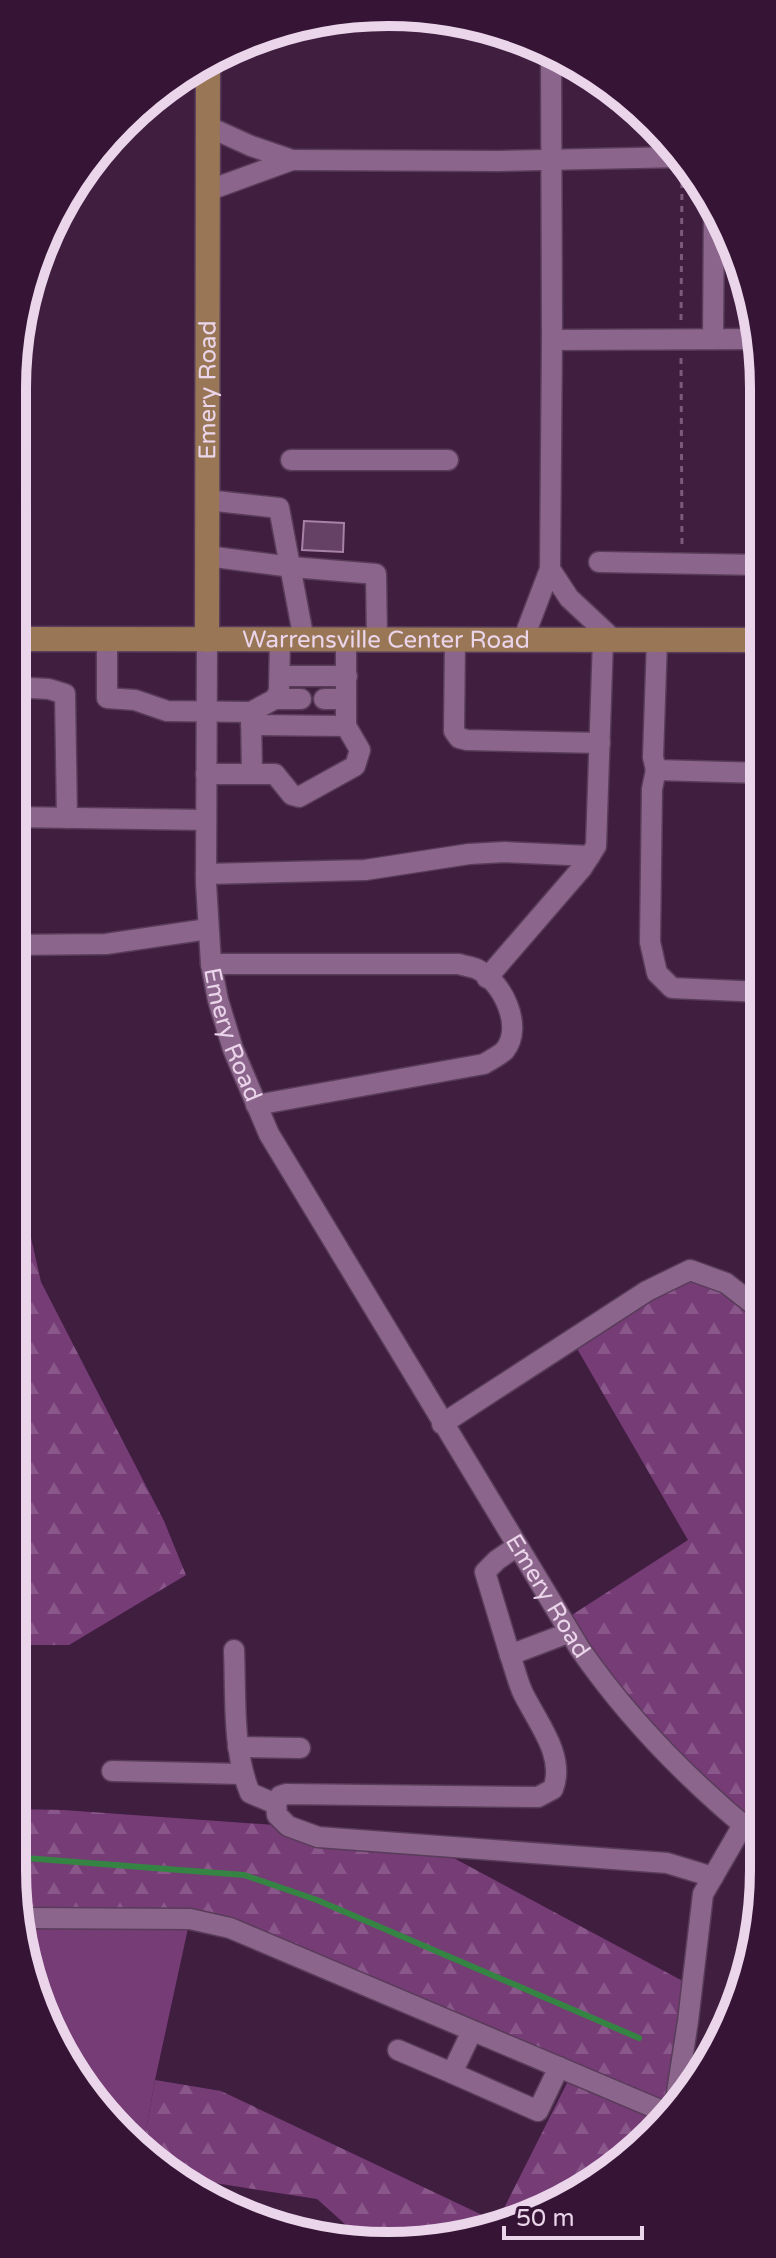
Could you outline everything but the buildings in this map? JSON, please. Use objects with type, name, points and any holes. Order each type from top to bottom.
[{"type":"main road","name":"Emery Road","points":[[207,640],[208,74]]},
{"type":"main road","name":"Warrensville Center Road","points":[[26,639],[750,640]]},
{"type":"street","points":[[523,640],[550,569],[551,65]]},
{"type":"street","points":[[207,126],[292,160],[667,157]]},
{"type":"street","points":[[207,191],[292,160]]},
{"type":"street","points":[[713,339],[714,230]]},
{"type":"street","points":[[552,340],[747,339]]},
{"type":"street","points":[[291,460],[448,460]]},
{"type":"street","points":[[207,500],[279,508],[292,567],[292,640],[280,676],[279,691],[275,699],[251,719]]},
{"type":"street","points":[[207,556],[376,574],[377,640]]},
{"type":"street","points":[[599,562],[750,565]]},
{"type":"street","points":[[487,978],[596,846],[608,640],[569,598],[550,569]]},
{"type":"street","points":[[107,639],[107,698],[135,700],[167,711],[346,726]]},
{"type":"street","points":[[206,774],[275,774],[292,795],[299,797],[355,766],[360,750],[346,726],[346,639]]},
{"type":"street","name":"Emery Road","points":[[207,640],[206,874],[211,964],[225,1023],[256,1105],[279,1152],[568,1633],[621,1706],[644,1732],[695,1784],[750,1831]]},
{"type":"street","points":[[455,640],[454,731],[459,738],[600,743]]},
{"type":"street","points":[[657,640],[650,942],[657,973],[672,988],[750,991]]},
{"type":"street","points":[[280,676],[347,676]]},
{"type":"street","points":[[26,688],[49,689],[65,694],[67,818]]},
{"type":"street","points":[[275,699],[301,699]]},
{"type":"street","points":[[324,699],[346,699]]},
{"type":"street","points":[[251,719],[252,773]]},
{"type":"street","points":[[656,770],[750,773]]},
{"type":"street","points":[[26,817],[206,820]]},
{"type":"street","points":[[206,874],[365,870],[469,854],[505,852],[590,856]]},
{"type":"street","points":[[26,945],[106,944],[208,929]]},
{"type":"street","points":[[211,964],[459,964],[479,970],[494,984],[513,1016],[513,1028],[505,1050],[484,1064],[256,1105]]},
{"type":"street","points":[[442,1424],[647,1291],[690,1270],[726,1283],[750,1302]]},
{"type":"street","points":[[516,1547],[485,1572],[522,1690],[543,1726],[559,1774],[553,1789],[538,1797],[286,1794],[280,1796],[276,1804],[277,1815],[288,1826],[318,1837],[667,1863],[713,1877]]},
{"type":"street","points":[[510,1655],[568,1633]]},
{"type":"street","points":[[234,1650],[242,1774],[250,1793],[276,1804]]},
{"type":"street","points":[[238,1747],[300,1748]]},
{"type":"street","points":[[112,1771],[242,1774]]},
{"type":"street","points":[[678,2086],[703,1894],[743,1825]]},
{"type":"street","points":[[29,1918],[190,1919],[230,1928],[659,2110]]},
{"type":"street","points":[[452,2073],[472,2031]]},
{"type":"street","points":[[398,2050],[538,2111],[559,2067]]},
{"type":"path","points":[[681,324],[682,179]]},
{"type":"path","points":[[681,358],[682,553]]},
{"type":"green space","points":[[26,1216],[41,1282],[164,1521],[186,1575],[69,1645],[26,1645]]},
{"type":"green space","points":[[690,1270],[750,1305],[750,1831],[724,1810],[561,1622],[688,1540],[572,1340]]},
{"type":"green space","points":[[26,1809],[288,1826],[435,1848],[692,1986],[678,2086],[644,2126],[589,2171],[548,2195],[501,2214],[572,2073],[230,1928],[29,1918]]},
{"type":"green space","points":[[29,1918],[190,1919],[145,2138],[116,2109],[74,2051],[45,1986]]},
{"type":"green space","points":[[155,2080],[221,2091],[488,2218],[435,2229],[388,2232],[352,2230],[317,2199],[202,2181],[145,2138]]},
{"type":"waterway","points":[[26,1858],[244,1875],[317,1900],[639,2038]]}]
